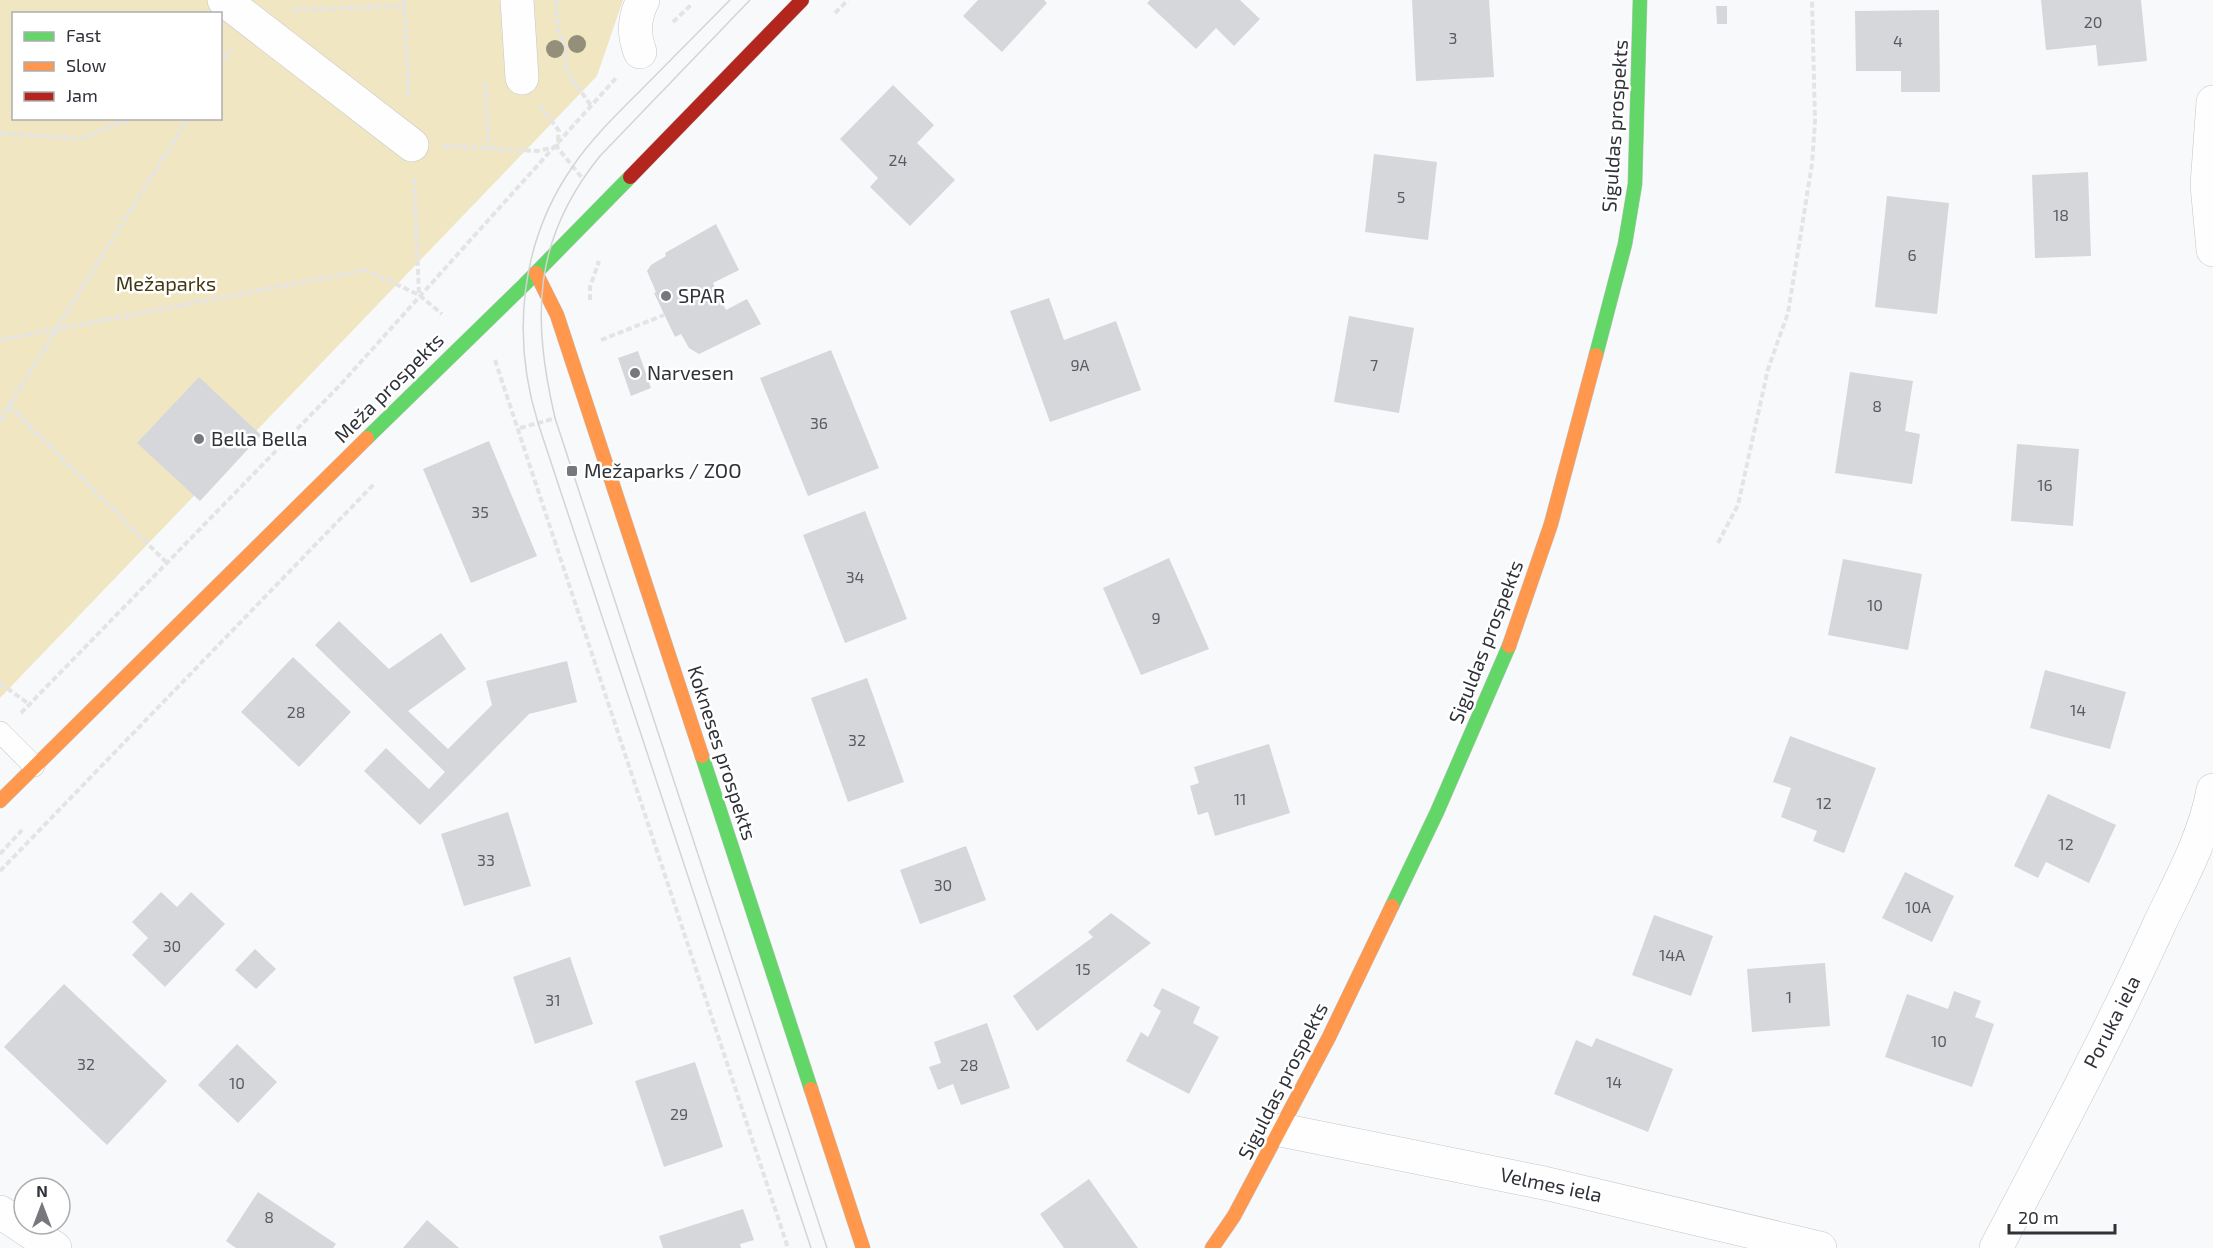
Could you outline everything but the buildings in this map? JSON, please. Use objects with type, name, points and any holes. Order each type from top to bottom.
[{"type":"street","points":[[224,0],[412,145]]},
{"type":"street","points":[[517,0],[522,78]]},
{"type":"street","points":[[640,52],[635,39],[637,12],[643,0]]},
{"type":"street","name":"Meža prospekts","points":[[0,801],[536,273],[802,0]]},
{"type":"street","name":"Siguldas prospekts","points":[[1212,1248],[1234,1216],[1329,1037],[1437,812],[1516,630],[1551,524],[1606,324],[1624,244],[1635,184],[1640,0]]},
{"type":"street","points":[[2213,102],[2207,185],[2213,250]]},
{"type":"street","name":"Kokneses prospekts","points":[[536,273],[557,315],[589,410],[863,1248]]},
{"type":"street","name":"Poruka iela","points":[[1996,1248],[2131,987],[2181,878],[2210,807],[2213,790]]},
{"type":"street","name":"Velmes iela","points":[[1281,1130],[1544,1183],[1820,1248]]},
{"type":"street","points":[[0,1212],[55,1248]]},
{"type":"lane","points":[[1,733],[34,766]]},
{"type":"path","points":[[556,0],[558,30],[565,48],[567,72],[592,107]]},
{"type":"path","points":[[1718,543],[1738,505],[1768,369],[1788,313],[1812,165],[1815,122],[1812,0]]},
{"type":"path","points":[[289,10],[404,6]]},
{"type":"path","points":[[1,733],[340,384],[419,295],[557,147],[640,52]]},
{"type":"path","points":[[522,78],[559,131],[557,147]]},
{"type":"path","points":[[0,133],[79,139],[129,120]]},
{"type":"path","points":[[0,420],[187,120]]},
{"type":"path","points":[[412,145],[537,151],[557,147]]},
{"type":"path","points":[[589,304],[592,280],[597,264],[603,255]]},
{"type":"path","points":[[0,340],[366,270],[419,295],[495,359],[788,1248]]},
{"type":"path","points":[[594,332],[597,342],[664,315]]},
{"type":"path","points":[[487,368],[495,359]]},
{"type":"path","points":[[9,406],[167,563]]},
{"type":"path","points":[[0,871],[380,478]]},
{"type":"path","points":[[0,683],[28,704]]},
{"type":"green space","name":"Mežaparks","points":[[0,0],[623,0],[597,76],[0,698]]},
{"type":"tram line","points":[[730,0],[596,136],[555,195],[541,226],[526,290],[523,323],[525,357],[538,423],[811,1248]]},
{"type":"tram line","points":[[750,0],[600,156],[578,187],[561,218],[550,249],[543,281],[541,313],[543,347],[555,418],[827,1248]]},
{"type":"traffic: fast","points":[[1596,355],[1625,244],[1635,184],[1640,0]]},
{"type":"traffic: fast","points":[[367,438],[524,285],[630,177]]},
{"type":"traffic: fast","points":[[1392,906],[1437,812],[1509,646]]},
{"type":"traffic: fast","points":[[702,756],[811,1089]]},
{"type":"traffic: slow","points":[[536,273],[557,315],[702,756]]},
{"type":"traffic: slow","points":[[1509,646],[1551,524],[1596,355]]},
{"type":"traffic: slow","points":[[0,801],[367,438]]},
{"type":"traffic: slow","points":[[1212,1248],[1234,1216],[1329,1037],[1392,906]]},
{"type":"traffic: slow","points":[[811,1089],[863,1248]]},
{"type":"traffic: jam","points":[[630,177],[802,0]]},
{"type":"place","name":"SPAR","points":[[666,296]]},
{"type":"place","name":"Narvesen","points":[[635,373]]},
{"type":"place","name":"Bella Bella","points":[[199,439]]},
{"type":"place","name":"Mežaparks / ZOO","points":[[572,471]]}]
